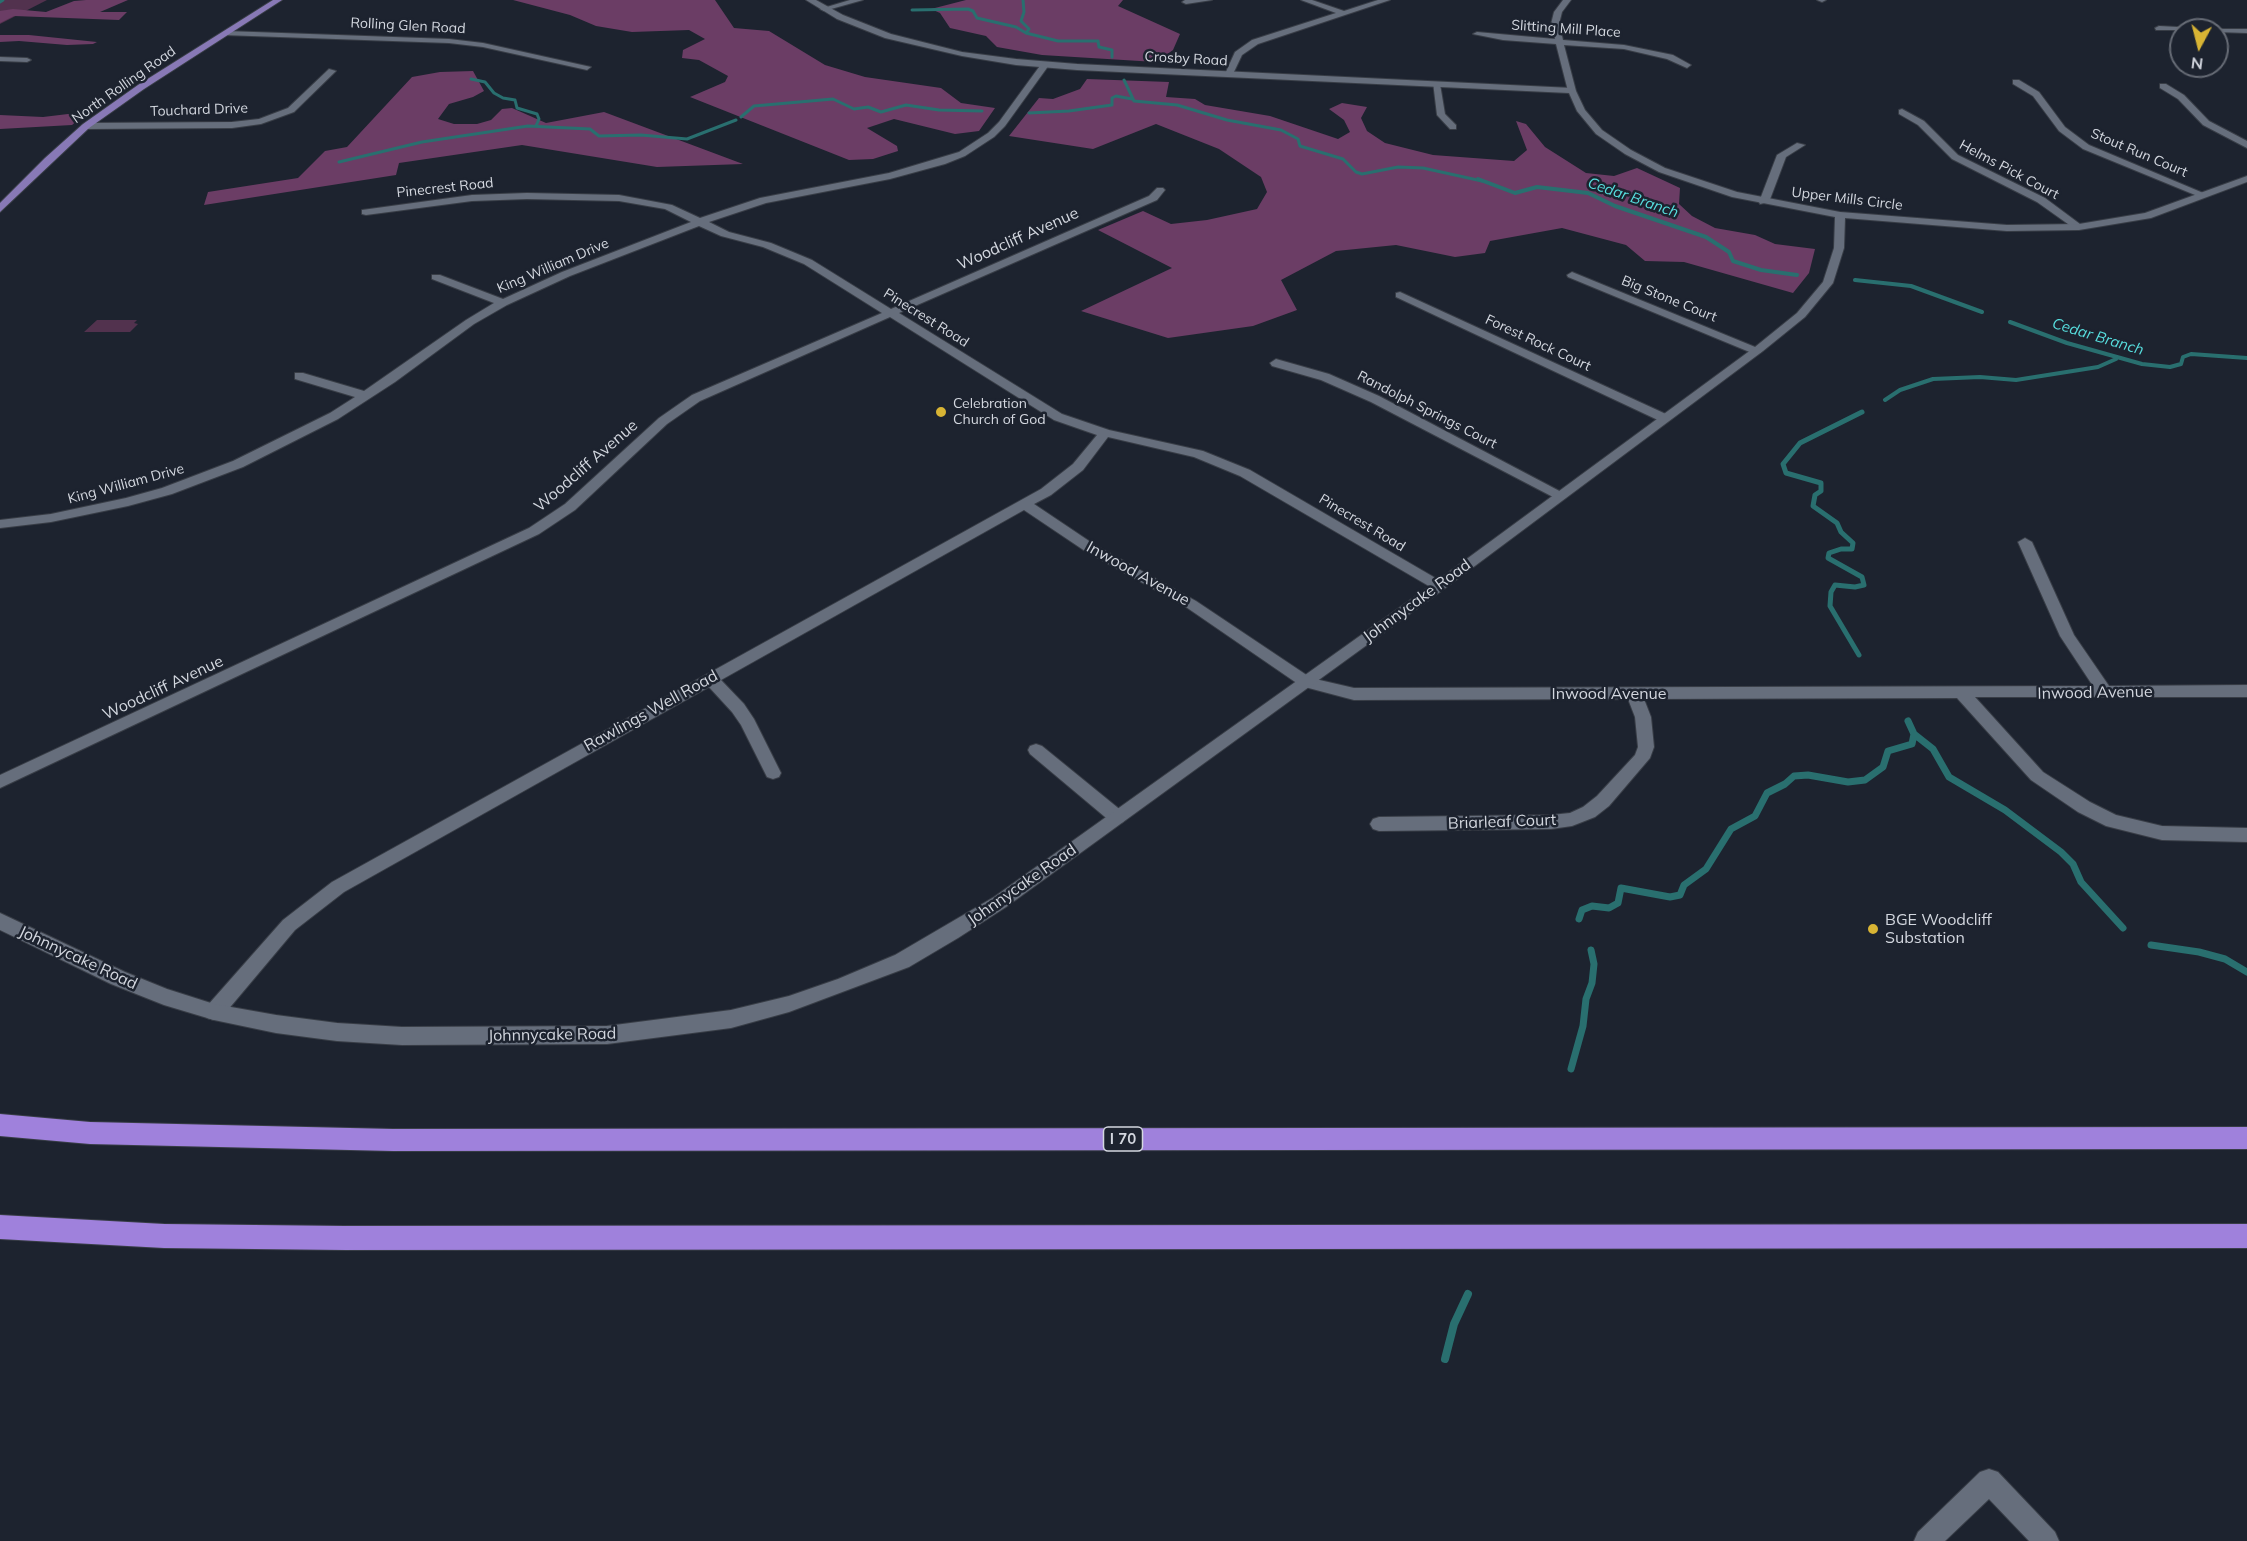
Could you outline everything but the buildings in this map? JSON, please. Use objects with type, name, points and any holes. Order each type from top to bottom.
[{"type":"highway","name":"I 70","points":[[0,1125],[102,1134],[393,1140],[2247,1138]]},
{"type":"highway","points":[[0,1227],[164,1236],[345,1238],[2247,1236]]},
{"type":"main road","name":"North Rolling Road","points":[[0,209],[48,160],[86,126],[141,87],[278,0]]},
{"type":"street","name":"Crosby Road","points":[[810,0],[863,27],[912,43],[970,55],[1045,65],[1572,91]]},
{"type":"street","points":[[824,9],[859,0]]},
{"type":"street","points":[[1186,2],[1208,0]]},
{"type":"street","points":[[1305,0],[1345,14]]},
{"type":"street","points":[[1229,74],[1238,54],[1255,42],[1386,0]]},
{"type":"street","name":"Upper Mills Circle","points":[[1567,0],[1556,17],[1559,41],[1572,91],[1589,122],[1628,152],[1681,177],[1764,202],[1840,215],[2007,228],[2079,227],[2148,216],[2247,179]]},
{"type":"street","points":[[2159,28],[2169,28]]},
{"type":"street","points":[[2229,30],[2247,31]]},
{"type":"street","name":"Rolling Glen Road","points":[[225,33],[449,41],[483,45],[587,67]]},
{"type":"street","name":"Slitting Mill Place","points":[[1477,34],[1632,48],[1670,57],[1687,65]]},
{"type":"street","points":[[0,59],[27,60]]},
{"type":"street","name":"King William Drive","points":[[0,524],[89,512],[167,491],[268,451],[366,396],[470,322],[503,303],[566,274],[700,222],[764,200],[892,176],[962,154],[991,135],[1002,124],[1045,65]]},
{"type":"street","name":"Touchard Drive","points":[[86,126],[232,125],[261,121],[291,110],[332,71]]},
{"type":"street","name":"Stout Run Court","points":[[2016,82],[2036,94],[2062,129],[2086,147],[2203,195]]},
{"type":"street","points":[[1436,84],[1442,115],[1453,126]]},
{"type":"street","points":[[2163,86],[2181,97],[2206,123],[2247,145]]},
{"type":"street","name":"Helms Pick Court","points":[[1902,112],[1921,123],[1955,157],[2041,200],[2079,227]]},
{"type":"street","points":[[1764,202],[1782,155],[1800,145]]},
{"type":"street","name":"Woodcliff Avenue","points":[[0,782],[513,542],[570,507],[677,409],[696,398],[1153,198],[1160,190]]},
{"type":"street","name":"Pinecrest Road","points":[[366,212],[472,198],[593,196],[653,203],[681,212],[725,234],[788,252],[1039,407],[1079,426],[1197,454],[1245,472],[1439,586]]},
{"type":"street","name":"Johnnycake Road","points":[[0,921],[118,978],[164,997],[214,1012],[317,1029],[402,1036],[607,1035],[731,1019],[789,1004],[832,989],[902,960],[952,933],[1439,586],[1756,351],[1801,315],[1827,283],[1839,248],[1840,215]]},
{"type":"street","name":"Big Stone Court","points":[[1572,275],[1756,351]]},
{"type":"street","points":[[436,277],[503,303]]},
{"type":"street","name":"Forest Rock Court","points":[[1400,295],[1664,418]]},
{"type":"street","name":"Randolph Springs Court","points":[[1276,363],[1324,378],[1376,399],[1560,495]]},
{"type":"street","points":[[299,376],[366,396]]},
{"type":"street","name":"Rawlings Well Road","points":[[214,1012],[289,925],[338,887],[1024,504],[1066,478],[1078,467],[1105,433]]},
{"type":"street","name":"Inwood Avenue","points":[[1024,504],[1090,548],[1191,604],[1306,682],[1354,694],[1963,694],[2247,691]]},
{"type":"street","points":[[2025,542],[2067,636],[2106,693]]},
{"type":"street","points":[[709,678],[738,708],[773,773]]},
{"type":"street","name":"Briarleaf Court","points":[[1379,824],[1551,822],[1572,819],[1589,812],[1603,801],[1642,758],[1646,747],[1643,717],[1634,694]]},
{"type":"street","points":[[1963,694],[2037,776],[2084,807],[2112,820],[2162,833],[2191,836],[2247,835]]},
{"type":"street","points":[[1036,750],[1117,817]]},
{"type":"street","points":[[1927,1541],[1989,1481],[2046,1541]]},
{"type":"shaded area","points":[[0,0],[47,0],[0,24]]},
{"type":"shaded area","points":[[128,0],[100,12],[127,12],[119,20],[14,16],[0,23],[0,11],[13,9],[46,12],[74,1]]},
{"type":"shaded area","points":[[513,0],[715,0],[734,28],[769,31],[825,65],[865,77],[941,88],[961,103],[995,108],[979,131],[955,134],[894,119],[867,128],[897,146],[898,151],[873,159],[849,160],[690,97],[725,82],[728,76],[699,60],[682,58],[683,50],[705,39],[689,30],[632,32],[596,26],[570,15]]},
{"type":"shaded area","points":[[966,0],[1123,0],[1118,6],[1180,34],[1173,50],[1156,62],[1042,55],[997,47],[986,36],[950,28],[940,13],[931,9]]},
{"type":"shaded area","points":[[0,35],[29,35],[97,42],[67,45],[19,41],[0,42]]},
{"type":"shaded area","points":[[473,71],[484,91],[449,104],[438,119],[454,124],[477,124],[491,120],[502,109],[512,108],[546,123],[604,112],[743,164],[657,167],[522,145],[399,163],[396,175],[204,205],[208,192],[298,178],[325,151],[347,147],[412,77],[440,72]]},
{"type":"shaded area","points":[[1087,79],[1169,82],[1166,97],[1195,99],[1205,105],[1270,116],[1338,139],[1350,132],[1344,120],[1329,109],[1342,103],[1367,107],[1361,118],[1367,131],[1385,143],[1433,155],[1514,161],[1527,150],[1516,121],[1526,124],[1545,147],[1586,173],[1614,176],[1637,168],[1680,188],[1679,204],[1692,216],[1715,228],[1755,235],[1775,244],[1815,249],[1809,273],[1793,293],[1684,262],[1645,261],[1626,245],[1562,228],[1490,241],[1485,253],[1455,257],[1396,245],[1336,251],[1281,280],[1297,310],[1253,326],[1168,338],[1081,311],[1172,268],[1098,230],[1143,211],[1171,224],[1207,220],[1257,209],[1267,192],[1261,177],[1219,149],[1156,124],[1093,149],[1009,136],[1039,98],[1053,99],[1080,89]]},
{"type":"shaded area","points":[[0,115],[43,117],[84,115],[72,125],[0,129]]},
{"type":"shaded area","points":[[97,320],[137,320],[134,323],[138,324],[130,332],[84,332]]},
{"type":"waterway","name":"Cedar Branch","points":[[1023,0],[1024,12],[1021,21],[1029,29],[1026,33]]},
{"type":"waterway","points":[[912,10],[968,9],[973,11],[977,18],[1016,27],[1026,33]]},
{"type":"waterway","name":"Cedar Branch","points":[[1026,33],[1058,41],[1098,41],[1099,47],[1112,50],[1112,57]]},
{"type":"waterway","points":[[471,79],[485,82],[494,93],[503,98],[515,100],[517,108],[537,114],[539,119],[536,126]]},
{"type":"waterway","name":"Cedar Branch","points":[[1124,80],[1134,101],[1177,105],[1227,120],[1281,130],[1298,139],[1300,146],[1343,159],[1356,172],[1362,174],[1398,167],[1423,168],[1482,181]]},
{"type":"waterway","points":[[1029,113],[1069,111],[1112,105],[1112,98],[1116,96],[1132,99]]},
{"type":"waterway","points":[[741,117],[754,106],[833,99],[854,109],[868,107],[881,112],[906,105],[939,110],[982,111]]},
{"type":"waterway","points":[[339,162],[422,142],[528,126],[590,129],[599,136],[641,135],[687,139],[736,120]]},
{"type":"waterway","name":"Cedar Branch","points":[[1478,179],[1515,193],[1537,187],[1588,193],[1615,206],[1706,237],[1729,252],[1733,261],[1761,270],[1797,275]]},
{"type":"waterway","name":"Cedar Branch","points":[[1855,280],[1911,286],[1982,312]]},
{"type":"waterway","name":"Cedar Branch","points":[[2010,322],[2067,343],[2142,364],[2170,367],[2181,364],[2183,357],[2191,354],[2247,358]]},
{"type":"waterway","points":[[1885,400],[1900,390],[1933,379],[1980,377],[2016,380],[2098,367],[2116,359]]},
{"type":"waterway","points":[[1859,655],[1830,606],[1831,592],[1835,585],[1855,587],[1864,585],[1862,577],[1828,558],[1829,553],[1841,549],[1852,549],[1853,543],[1841,532],[1837,523],[1813,506],[1815,495],[1821,491],[1821,483],[1786,473],[1783,464],[1800,443],[1862,412]]},
{"type":"waterway","points":[[1908,721],[1914,734]]},
{"type":"waterway","points":[[1579,919],[1582,910],[1592,906],[1609,908],[1618,903],[1621,888],[1670,897],[1680,895],[1684,885],[1706,869],[1731,829],[1755,816],[1767,793],[1785,784],[1794,776],[1808,775],[1848,782],[1865,780],[1883,767],[1888,751],[1912,744],[1914,734]]},
{"type":"waterway","points":[[1914,734],[1933,749],[1949,777],[2005,810],[2061,852],[2073,864],[2081,882],[2123,928]]},
{"type":"waterway","points":[[2151,945],[2199,952],[2225,959],[2247,972]]},
{"type":"waterway","points":[[1571,1069],[1583,1026],[1586,999],[1592,983],[1594,964],[1591,950]]},
{"type":"waterway","points":[[1445,1359],[1454,1324],[1468,1294]]},
{"type":"place","name":"Celebration Church of God","points":[[941,412]]},
{"type":"place","name":"BGE Woodcliff Substation","points":[[1873,929]]}]
